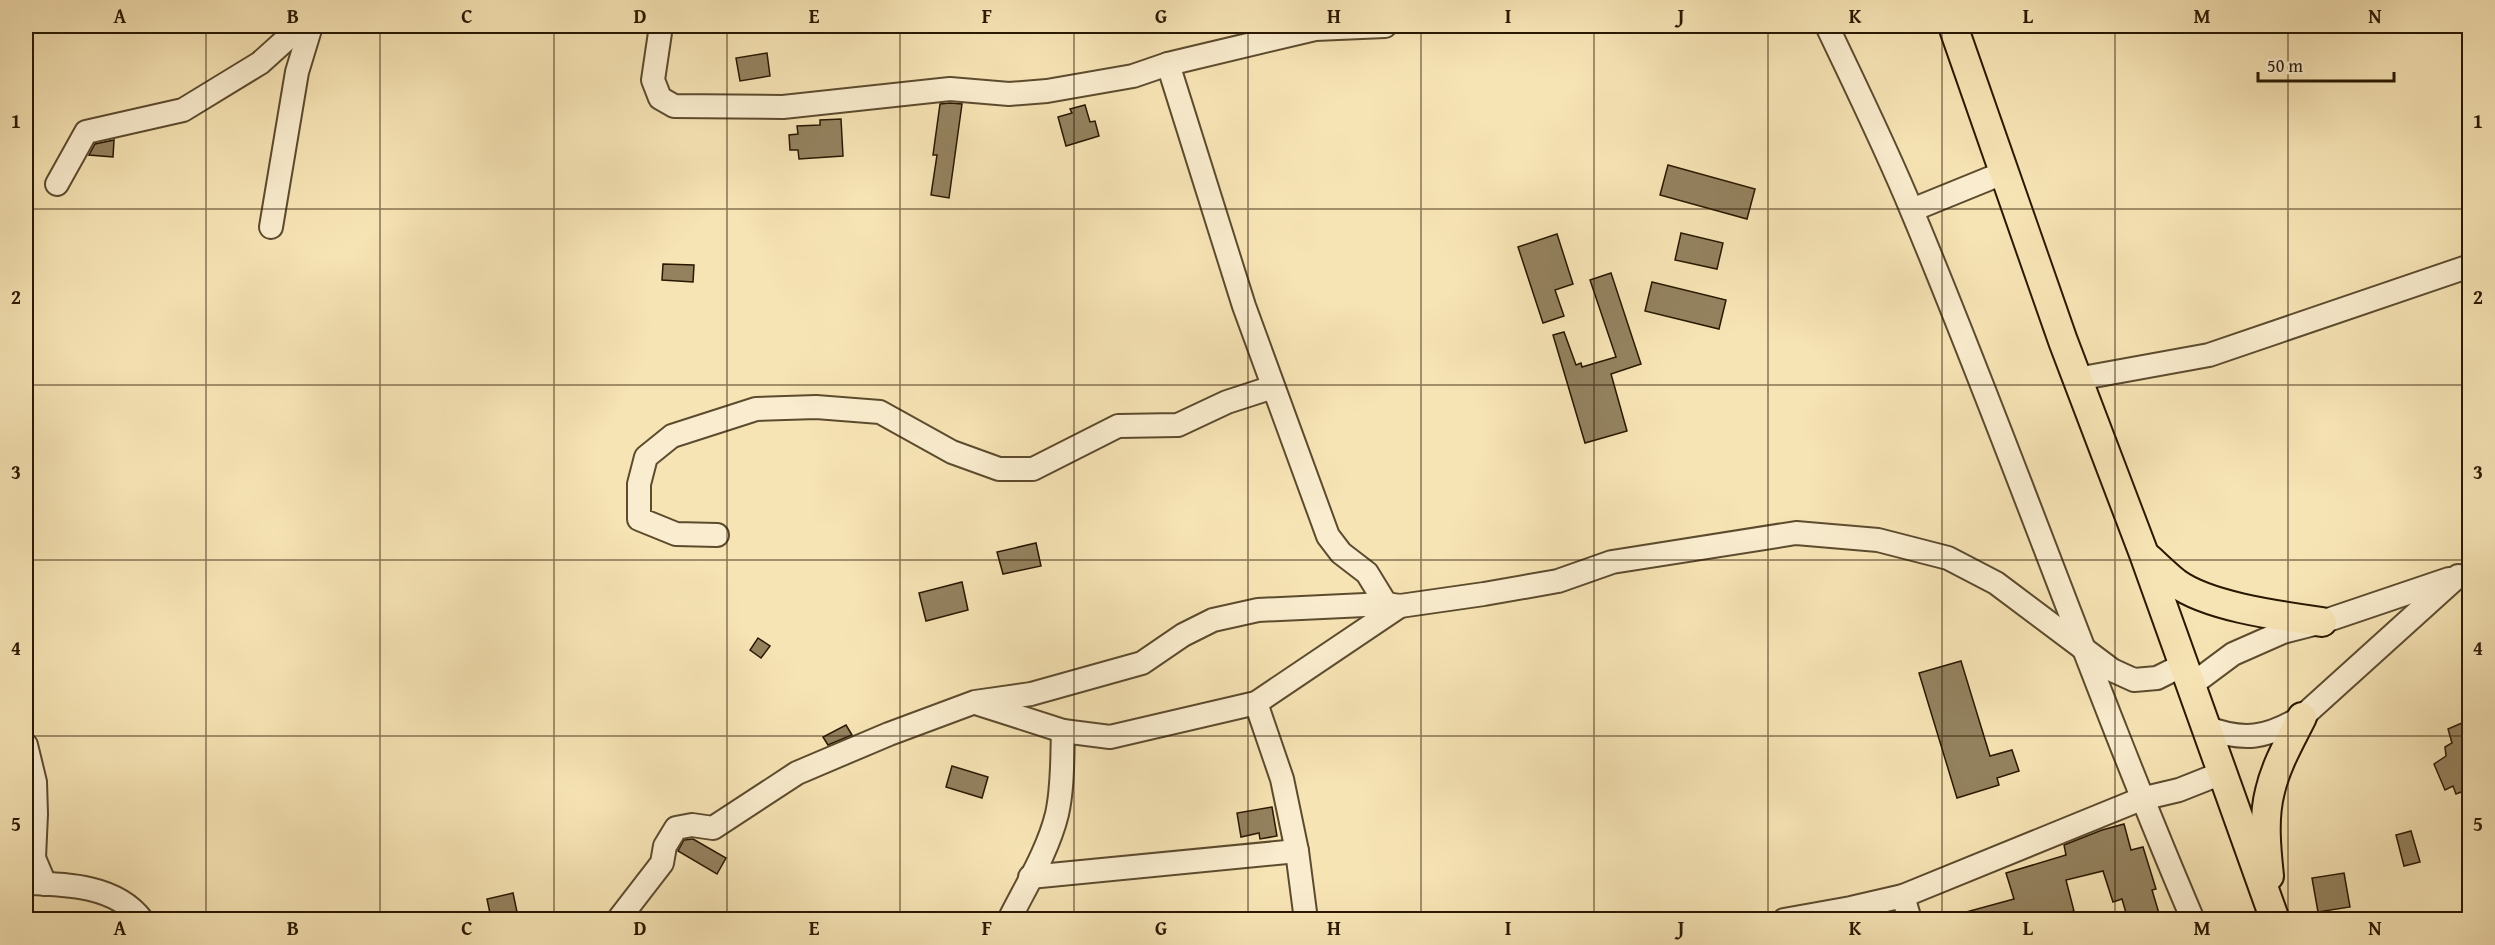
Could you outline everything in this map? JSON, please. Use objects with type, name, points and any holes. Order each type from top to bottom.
[{"type":"main road","points":[[1953,26],[2003,173],[2144,554],[2274,917]]},
{"type":"main road","points":[[2144,554],[2177,584],[2200,595],[2248,610],[2322,622]]},
{"type":"main road","points":[[2274,917],[2266,826],[2270,791],[2282,756],[2302,717]]},
{"type":"street","points":[[57,184],[86,132],[183,110],[260,63],[301,26]]},
{"type":"street","points":[[271,227],[297,72],[311,26]]},
{"type":"street","points":[[661,26],[653,80],[660,98],[674,106],[783,107],[950,89],[1009,94],[1086,86],[1315,29],[1385,26]]},
{"type":"street","points":[[1827,26],[1912,210],[2086,652],[2141,799],[2193,920]]},
{"type":"street","points":[[1168,64],[1194,150],[1273,387],[1328,536],[1341,553],[1367,573],[1393,605]]},
{"type":"street","points":[[1912,210],[2003,173]]},
{"type":"street","points":[[2078,379],[2209,355],[2469,266]]},
{"type":"street","points":[[717,535],[676,534],[639,519],[639,484],[646,457],[672,436],[756,409],[816,407],[880,412],[952,452],[999,469],[1033,469],[1118,426],[1178,424],[1227,402],[1273,387]]},
{"type":"street","points":[[618,920],[662,863],[665,846],[676,828],[692,825],[714,828],[797,773],[889,734],[924,723],[975,702],[1031,694],[1142,663],[1183,634],[1213,620],[1258,610],[1393,605],[1558,581],[1612,562],[1796,533],[1878,540],[1948,558],[1996,583],[2086,652],[2112,670],[2134,680],[2187,675],[2283,632],[2322,622],[2464,573]]},
{"type":"street","points":[[2205,727],[2229,736],[2257,735],[2280,730],[2302,717],[2464,573]]},
{"type":"street","points":[[975,702],[1063,731],[1110,737],[1256,703],[1393,605]]},
{"type":"street","points":[[1256,703],[1282,779],[1298,851],[1306,920]]},
{"type":"street","points":[[1009,920],[1050,835],[1057,814],[1062,779],[1063,731]]},
{"type":"street","points":[[26,745],[35,782],[35,883],[78,886],[113,897],[142,920]]},
{"type":"street","points":[[1784,920],[1903,896],[2141,799],[2179,790],[2222,772]]},
{"type":"street","points":[[1030,877],[1298,851]]},
{"type":"street","points":[[1903,896],[1910,920]]},
{"type":"building","points":[[767,53],[770,76],[740,81],[736,58]]},
{"type":"building","points":[[940,104],[962,104],[949,198],[931,195],[937,155],[933,155]]},
{"type":"building","points":[[1085,105],[1090,122],[1095,121],[1099,136],[1066,146],[1058,117],[1072,113],[1070,109]]},
{"type":"building","points":[[841,119],[843,156],[799,159],[798,150],[790,150],[789,135],[798,134],[797,126],[820,125],[820,120]]},
{"type":"building","points":[[114,140],[113,157],[89,155],[95,144]]},
{"type":"building","points":[[1668,165],[1755,189],[1747,219],[1660,195]]},
{"type":"building","points":[[1681,233],[1723,243],[1717,269],[1675,260]]},
{"type":"building","points":[[1557,234],[1573,284],[1555,290],[1564,316],[1543,323],[1518,247]]},
{"type":"building","points":[[663,264],[694,265],[693,282],[662,280]]},
{"type":"building","points":[[1611,273],[1641,364],[1611,374],[1627,431],[1585,443],[1553,335],[1564,332],[1576,365],[1581,363],[1582,367],[1616,357],[1590,280]]},
{"type":"building","points":[[1652,282],[1726,300],[1719,329],[1645,311]]},
{"type":"building","points":[[1036,543],[1041,566],[1003,574],[997,552]]},
{"type":"building","points":[[962,582],[968,610],[926,621],[919,593]]},
{"type":"building","points":[[758,638],[770,646],[761,658],[750,650]]},
{"type":"building","points":[[1961,661],[1990,756],[2012,750],[2019,771],[1997,778],[1999,785],[1957,798],[1919,673]]},
{"type":"building","points":[[2469,720],[2469,789],[2456,794],[2453,786],[2445,790],[2434,764],[2446,756],[2445,747],[2452,743],[2448,729]]},
{"type":"building","points":[[846,725],[852,735],[828,745],[823,737]]},
{"type":"building","points":[[952,766],[988,777],[982,798],[946,787]]},
{"type":"building","points":[[1272,807],[1277,836],[1260,839],[1259,833],[1241,837],[1237,813]]},
{"type":"building","points":[[2124,824],[2131,850],[2143,847],[2156,889],[2152,890],[2161,920],[2128,920],[2122,899],[2113,902],[2103,871],[2066,880],[2074,911],[2042,920],[1956,920],[1955,915],[2014,899],[2006,873],[2066,855],[2064,845]]},
{"type":"building","points":[[2411,831],[2420,862],[2404,866],[2396,835]]},
{"type":"building","points":[[693,839],[726,858],[717,874],[678,851],[684,840]]},
{"type":"building","points":[[2344,873],[2350,907],[2318,912],[2312,878]]},
{"type":"building","points":[[513,893],[517,912],[491,918],[487,899]]}]
